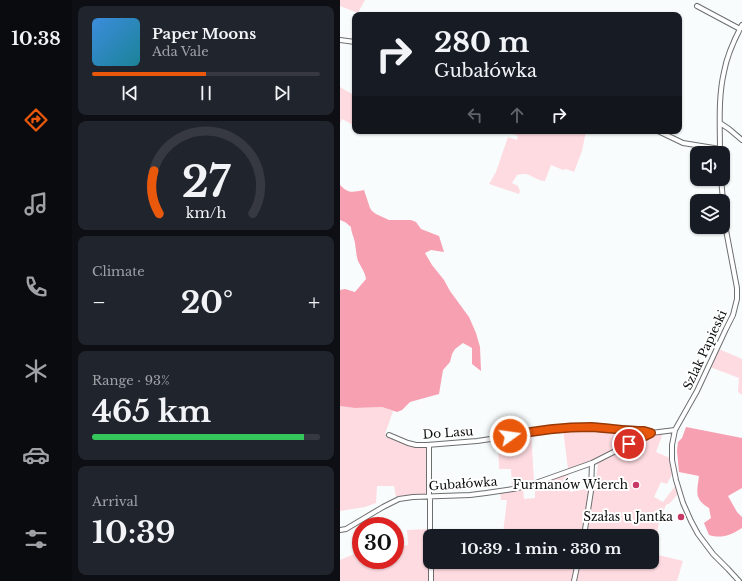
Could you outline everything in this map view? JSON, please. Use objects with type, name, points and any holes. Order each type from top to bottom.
[{"type":"street","points":[[697,6],[741,27],[732,45],[724,72],[721,98],[720,146]]},
{"type":"street","points":[[340,40],[352,42]]},
{"type":"street","points":[[720,123],[742,140]]},
{"type":"street","points":[[664,134],[683,143],[697,146]]},
{"type":"street","name":"Szlak Papieski","points":[[675,430],[697,391],[733,315],[737,299],[726,230],[722,186]]},
{"type":"street","name":"Do Lasu","points":[[390,435],[408,443],[416,445],[429,445],[477,441],[551,428],[592,427],[644,431],[651,433]]},
{"type":"street","points":[[675,430],[672,445],[673,466],[683,503],[691,521],[705,544],[739,581]]},
{"type":"street","name":"Gubałówka","points":[[340,530],[346,529],[382,507],[399,499],[470,495],[530,485],[592,463],[651,433],[675,430]]},
{"type":"street","points":[[429,445],[430,529]]},
{"type":"street","points":[[585,529],[591,491],[592,463]]},
{"type":"street","points":[[431,569],[431,581]]},
{"type":"street","points":[[574,581],[577,569]]},
{"type":"shaded area","points":[[340,0],[365,0],[359,12],[340,6]]},
{"type":"shaded area","points":[[340,87],[352,94],[352,124],[342,119],[340,123]]},
{"type":"shaded area","points":[[513,134],[585,134],[582,151],[574,172],[566,169],[563,170],[551,165],[545,181],[539,180],[528,174],[517,175],[512,183],[518,186],[520,191],[519,194],[489,184],[496,172],[508,137],[517,140],[518,136]]},
{"type":"shaded area","points":[[340,185],[351,192],[364,190],[370,208],[376,214],[389,220],[411,220],[416,222],[421,229],[439,236],[444,252],[431,250],[425,253],[469,317],[480,347],[481,371],[472,364],[472,348],[463,343],[455,349],[450,362],[443,370],[439,394],[410,402],[402,410],[397,412],[382,407],[355,408],[340,406],[340,290],[345,289],[355,292],[366,279],[357,259],[351,227],[340,220]]},
{"type":"shaded area","points":[[719,349],[742,359],[742,395],[738,392],[739,378],[710,367]]},
{"type":"shaded area","points":[[340,406],[355,408],[382,407],[393,411],[385,434],[408,444],[431,446],[431,495],[396,497],[394,486],[377,486],[376,503],[365,507],[340,511]]},
{"type":"shaded area","points":[[686,427],[742,438],[742,488],[728,496],[737,512],[742,517],[742,528],[734,533],[718,537],[709,535],[704,523],[711,518],[709,508],[704,505],[698,495],[699,476],[679,472],[677,451],[678,442],[682,438]]},
{"type":"shaded area","points":[[582,428],[646,433],[592,460],[568,469],[563,429]]},
{"type":"shaded area","points":[[531,432],[534,481],[512,487],[511,469],[499,469],[498,439]]},
{"type":"shaded area","points":[[663,433],[656,452],[670,458],[672,474],[667,484],[661,482],[654,497],[663,502],[676,485],[678,494],[670,503],[666,505],[658,529],[586,529],[593,479],[596,479],[598,462],[647,437]]},
{"type":"shaded area","points":[[568,473],[570,492],[591,488],[583,529],[503,529],[507,500],[501,500],[500,493],[523,489],[524,499],[535,498],[535,485]]},
{"type":"shaded area","points":[[423,529],[423,569],[429,569],[429,581],[340,581],[340,560],[352,555],[352,569],[404,569],[404,546],[408,545],[407,530]]},
{"type":"shaded area","points":[[659,555],[683,561],[677,581],[576,581],[579,569],[659,569]]},
{"type":"shaded area","points":[[433,569],[576,569],[573,581],[432,581]]},
{"type":"place","name":"Furmanów Wierch","points":[[636,485]]},
{"type":"place","name":"Szałas u Jantka","points":[[681,517]]},
{"type":"route","points":[[510,436],[551,428],[571,427],[592,427],[644,431],[651,433],[629,444]]}]
